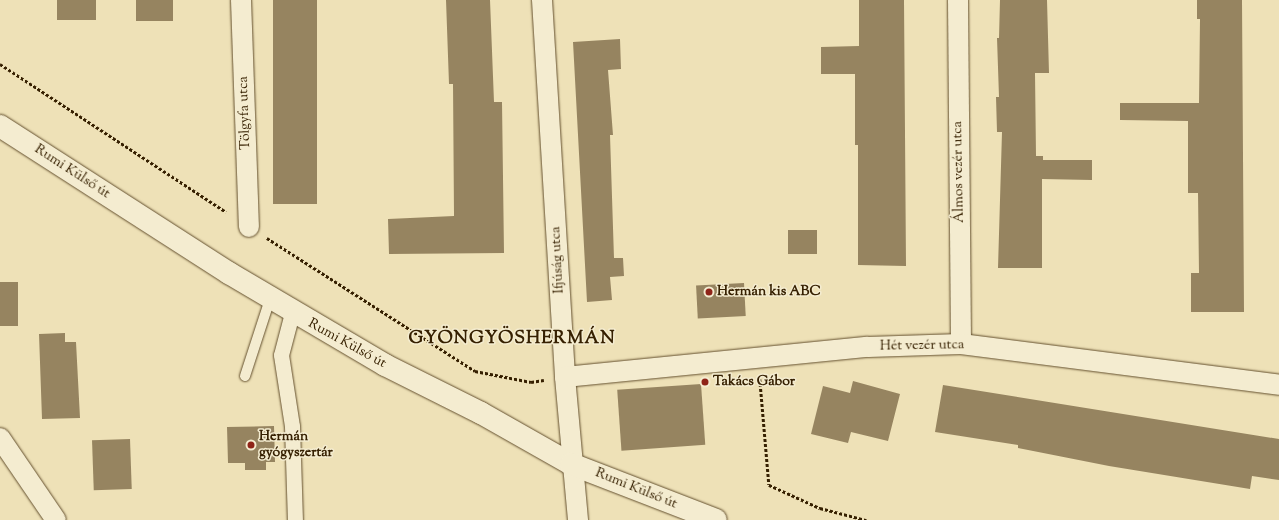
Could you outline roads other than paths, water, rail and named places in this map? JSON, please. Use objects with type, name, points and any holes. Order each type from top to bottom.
[{"type":"street","name":"Tölgyfa utca","points":[[241,0],[248,227]]},
{"type":"street","name":"Ifjúság utca","points":[[542,0],[564,377],[571,464],[578,520]]},
{"type":"street","name":"Álmos vezér utca","points":[[958,0],[961,344]]},
{"type":"street","name":"Rumi Külső út","points":[[0,126],[292,313],[385,365],[480,413],[571,464],[716,520]]},
{"type":"street","points":[[292,313],[281,356],[292,426],[295,520]]},
{"type":"street","name":"Hét vezér utca","points":[[564,377],[868,347],[961,344],[1279,385]]},
{"type":"street","points":[[0,438],[56,520]]},
{"type":"lane","points":[[245,376],[270,299]]},
{"type":"place","name":"Hermán kis ABC","points":[[709,292]]},
{"type":"place","name":"Takács Gábor","points":[[705,382]]},
{"type":"place","name":"Hermán gyógyszertár","points":[[251,445]]},
{"type":"district","name":"GYÖNGYÖSHERMÁN","points":[[512,339]]}]
